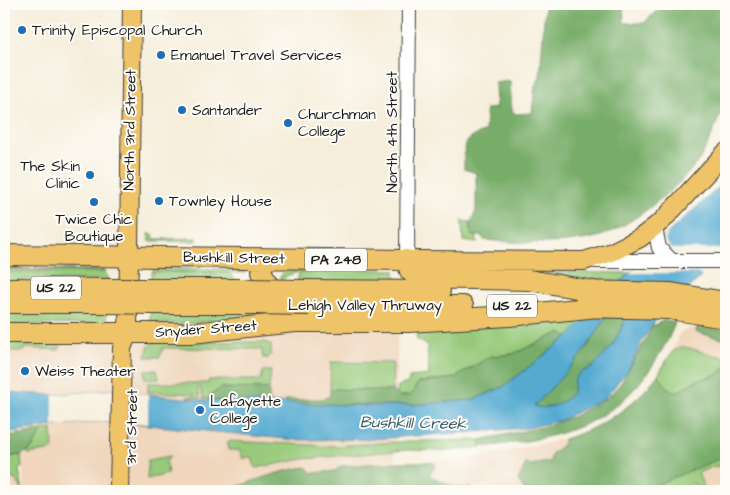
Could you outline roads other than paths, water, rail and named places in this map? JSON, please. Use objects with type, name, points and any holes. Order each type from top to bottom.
[{"type":"highway","name":"Bushkill Street","points":[[4,255],[407,260]]},
{"type":"highway","points":[[264,259],[261,272],[284,312],[283,323]]},
{"type":"highway","points":[[407,260],[410,271],[422,278],[529,280],[601,296]]},
{"type":"highway","name":"Lehigh Valley Thruway","points":[[4,288],[108,296]]},
{"type":"highway","name":"Lehigh Valley Thruway","points":[[4,303],[108,296],[601,296],[669,309],[724,312]]},
{"type":"highway","name":"Snyder Street","points":[[4,333],[191,333],[283,323],[408,322],[509,316],[601,296]]},
{"type":"main road","name":"North 3rd Street","points":[[129,257],[132,4]]},
{"type":"main road","name":"PA 248","points":[[584,261],[656,236],[726,152]]},
{"type":"main road","name":"3rd Street","points":[[119,491],[126,423],[127,391],[122,348],[128,334],[129,257]]},
{"type":"main road","name":"Bushkill Street","points":[[407,260],[584,261]]},
{"type":"main road","name":"3rd Street","points":[[126,423],[131,491]]},
{"type":"street","name":"North 4th Street","points":[[407,260],[409,4]]},
{"type":"street","points":[[656,236],[661,251],[672,261]]},
{"type":"street","points":[[584,261],[725,261]]},
{"type":"water","name":"Bushkill Creek","points":[[726,181],[726,240],[704,274],[657,318],[642,341],[628,370],[605,398],[561,420],[527,428],[372,439],[295,440],[109,421],[4,433],[4,392],[53,395],[109,390],[202,400],[373,406],[473,400],[503,387],[569,336],[668,233]],"holes":[[[619,312],[625,321],[613,345],[593,367],[579,373],[574,381],[573,392],[569,396],[561,403],[551,407],[534,406],[584,351],[607,314]]]},
{"type":"place","name":"Trinity Episcopal Church","points":[[22,30]]},
{"type":"place","name":"Emanuel Travel Services","points":[[161,55]]},
{"type":"place","name":"Santander","points":[[182,110]]},
{"type":"place","name":"Churchman College","points":[[288,123]]},
{"type":"place","name":"The Skin Clinic","points":[[90,175]]},
{"type":"place","name":"Townley House","points":[[159,201]]},
{"type":"place","name":"Twice Chic Boutique","points":[[94,202]]},
{"type":"place","name":"Weiss Theater","points":[[25,371]]},
{"type":"place","name":"Lafayette College","points":[[200,410]]}]
